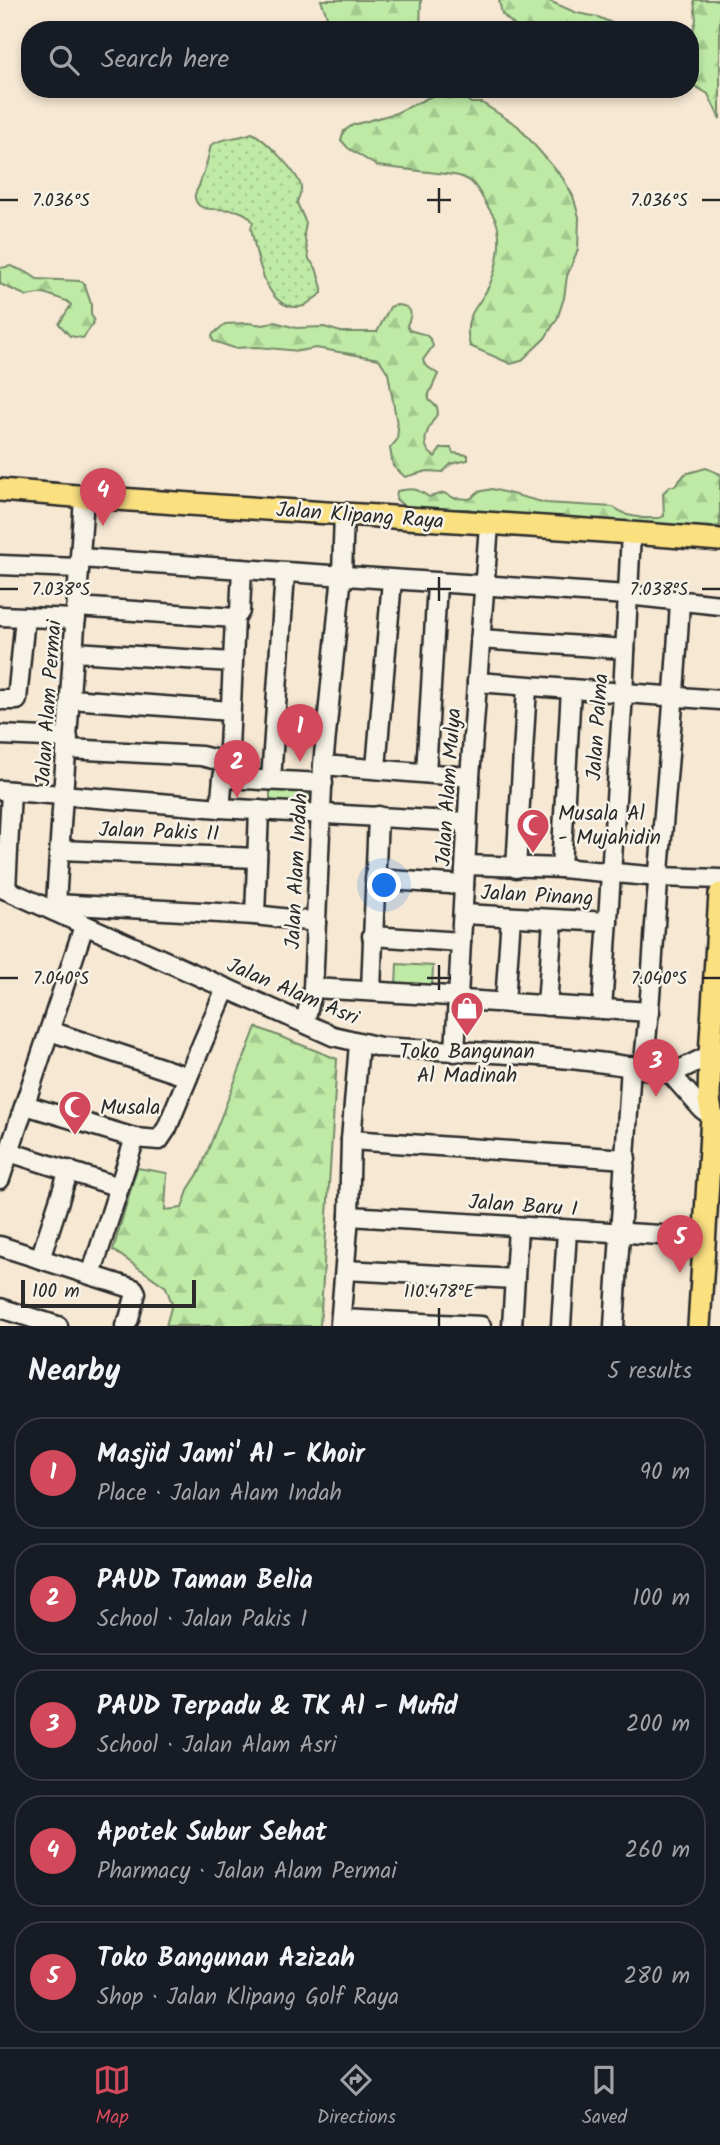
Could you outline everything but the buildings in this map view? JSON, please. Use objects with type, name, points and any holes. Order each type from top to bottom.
[{"type":"main road","name":"Jalan Klipang Raya","points":[[0,490],[720,540]]},
{"type":"main road","points":[[686,1326],[696,1279],[711,1112],[710,1055],[720,894]]},
{"type":"main road","points":[[699,1326],[693,1237],[711,1112]]},
{"type":"street","name":"Jalan Alam Permai","points":[[55,908],[85,498]]},
{"type":"street","name":"Jalan Alam Indah","points":[[305,1022],[313,988],[323,774],[342,574],[344,513]]},
{"type":"street","name":"Jalan Alam Mulya","points":[[455,1052],[467,822],[489,524]]},
{"type":"street","name":"Jalan Palma","points":[[601,1009],[623,694],[631,533]]},
{"type":"street","points":[[0,565],[79,563],[342,574],[437,584],[627,595],[720,605]]},
{"type":"street","points":[[220,808],[229,748],[235,618],[240,611],[242,569]]},
{"type":"street","points":[[271,780],[285,573]]},
{"type":"street","points":[[376,768],[392,580]]},
{"type":"street","points":[[426,773],[437,584]]},
{"type":"street","points":[[614,1326],[626,1159],[637,1067],[650,1012],[659,877],[676,696],[680,601]]},
{"type":"street","points":[[0,616],[76,613],[235,618]]},
{"type":"street","points":[[0,700],[17,700],[25,617]]},
{"type":"street","points":[[480,639],[625,649]]},
{"type":"street","points":[[75,652],[232,662]]},
{"type":"street","points":[[477,682],[720,700]]},
{"type":"street","points":[[516,868],[527,687]]},
{"type":"street","points":[[561,868],[571,689]]},
{"type":"street","points":[[71,699],[230,711]]},
{"type":"street","points":[[0,735],[201,756],[225,770],[271,780],[376,768],[470,777]]},
{"type":"street","points":[[3,889],[6,790],[220,808],[467,822]]},
{"type":"street","points":[[255,915],[259,810]]},
{"type":"street","points":[[371,990],[378,816]]},
{"type":"street","name":"Jalan Pakis II","points":[[60,850],[257,858]]},
{"type":"street","points":[[466,865],[561,868],[659,877],[720,879]]},
{"type":"street","points":[[375,879],[464,885]]},
{"type":"street","name":"Jalan Alam Asri","points":[[3,889],[55,908],[84,926],[333,1036],[359,1044],[564,1059],[637,1067],[671,1074]]},
{"type":"street","points":[[55,908],[255,915],[316,922]]},
{"type":"street","name":"Jalan Pinang","points":[[464,914],[608,922]]},
{"type":"street","points":[[505,1002],[511,918]]},
{"type":"street","points":[[547,1006],[553,920]]},
{"type":"street","points":[[0,1179],[84,926]]},
{"type":"street","points":[[372,936],[461,942]]},
{"type":"street","points":[[25,1105],[135,1138],[159,1140],[173,1114],[226,988]]},
{"type":"street","points":[[313,988],[371,990],[457,997],[463,1000],[650,1012]]},
{"type":"street","points":[[50,1031],[188,1077]]},
{"type":"street","points":[[359,1044],[340,1323],[481,1326]]},
{"type":"street","points":[[710,1055],[671,1074],[711,1112]]},
{"type":"street","points":[[91,1275],[135,1138]]},
{"type":"street","points":[[351,1140],[626,1159]]},
{"type":"street","points":[[9,1152],[119,1187]]},
{"type":"street","points":[[40,1259],[69,1170]]},
{"type":"street","name":"Jalan Baru I","points":[[349,1216],[693,1237]]},
{"type":"street","points":[[512,1326],[518,1228]]},
{"type":"street","points":[[561,1326],[567,1231]]},
{"type":"street","points":[[0,1246],[134,1289],[136,1293],[125,1326]]},
{"type":"street","points":[[345,1270],[515,1279]]},
{"type":"street","points":[[0,1308],[23,1321],[58,1326]]},
{"type":"green space","points":[[321,0],[421,0],[420,21],[328,19]]},
{"type":"green space","points":[[499,0],[547,0],[577,13],[607,21],[509,21],[502,14]]},
{"type":"green space","points":[[694,0],[720,0],[720,119],[708,94],[699,88],[699,21],[696,20]]},
{"type":"green space","points":[[428,98],[464,98],[471,103],[482,103],[518,126],[562,177],[573,196],[579,217],[578,249],[567,276],[564,298],[557,319],[545,338],[521,361],[511,364],[470,346],[469,320],[492,279],[499,245],[496,221],[476,188],[465,178],[454,175],[377,166],[348,148],[341,140],[344,131],[353,125],[396,113]]},
{"type":"green space","points":[[252,133],[281,157],[301,187],[297,203],[306,223],[304,234],[309,259],[316,268],[322,288],[322,293],[304,306],[291,307],[280,302],[272,293],[256,253],[251,228],[253,222],[246,215],[229,209],[204,208],[198,205],[195,198],[211,145]]},
{"type":"green space","points":[[11,266],[37,279],[84,283],[94,319],[83,338],[70,336],[59,324],[71,305],[67,301],[44,293],[27,296],[0,284],[0,268]]},
{"type":"green space","points":[[395,305],[410,310],[407,325],[409,330],[421,333],[432,341],[433,346],[423,360],[425,365],[438,374],[429,400],[437,407],[438,413],[428,430],[426,447],[435,457],[441,448],[451,448],[453,453],[468,455],[468,460],[451,464],[443,472],[427,471],[405,477],[393,466],[390,448],[397,440],[398,429],[388,373],[379,359],[316,348],[299,351],[258,347],[234,348],[213,341],[212,335],[225,324],[264,325],[275,322],[296,328],[324,327],[341,332],[377,332],[390,307]]},
{"type":"green space","points":[[706,468],[720,474],[720,526],[689,528],[509,515],[467,509],[426,509],[404,506],[396,499],[397,491],[407,489],[417,490],[429,497],[444,493],[454,498],[470,499],[478,492],[492,489],[546,503],[613,507],[627,515],[659,518],[664,516],[663,493],[670,486],[675,486],[685,474]]},
{"type":"green space","points":[[270,785],[309,786],[309,807],[270,805]]},
{"type":"green space","points":[[397,964],[433,966],[432,987],[396,985]]},
{"type":"green space","points":[[256,1027],[337,1059],[320,1326],[166,1326],[172,1304],[166,1287],[113,1250],[137,1168],[167,1173],[165,1210],[182,1208],[189,1188],[200,1171]]},
{"type":"place","name":"Apotek Subur Sehat","points":[[103,526]]},
{"type":"place","name":"Masjid Jami' Al - Khoir","points":[[300,762]]},
{"type":"place","name":"PAUD Taman Belia","points":[[237,798]]},
{"type":"place","name":"Musala Al - Mujahidin","points":[[533,855]]},
{"type":"place","name":"Toko Bangunan Al Madinah","points":[[467,1038]]},
{"type":"place","name":"PAUD Terpadu & TK Al - Mufid","points":[[656,1097]]},
{"type":"place","name":"Musala","points":[[75,1137]]},
{"type":"place","name":"Toko Bangunan Azizah","points":[[680,1273]]}]
